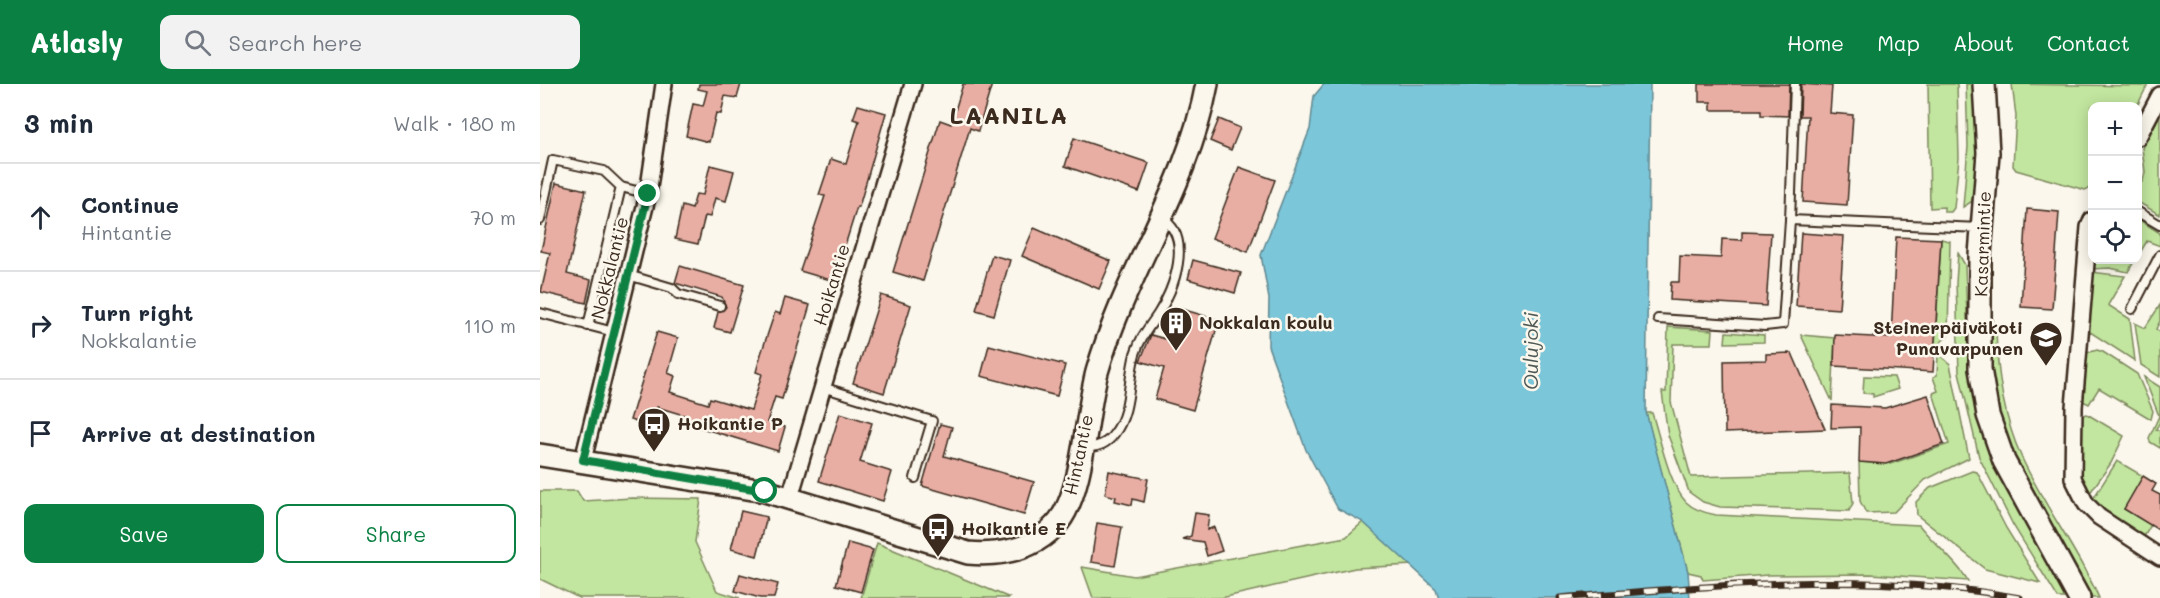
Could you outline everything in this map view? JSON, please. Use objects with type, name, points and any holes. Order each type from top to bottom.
[{"type":"street","name":"Nokkalantie","points":[[583,460],[648,194],[664,84]]},
{"type":"street","name":"Hoikantie","points":[[790,497],[913,84]]},
{"type":"street","name":"Hintantie","points":[[540,454],[790,497],[968,553],[999,554],[1030,544],[1059,521],[1068,507],[1075,484],[1097,374],[1109,332],[1126,288],[1180,175],[1207,84]]},
{"type":"street","name":"Kasarmintie","points":[[1984,84],[1988,153],[1982,228],[1980,369],[1988,415],[2004,461],[2079,598]]},
{"type":"street","points":[[2142,129],[2160,95]]},
{"type":"street","points":[[2088,227],[2074,407],[2073,478],[2086,504],[2099,517],[2160,557]]},
{"type":"lane","points":[[1658,319],[1765,326],[1783,324],[1795,84]]},
{"type":"lane","points":[[540,220],[553,160],[604,171],[621,187],[648,194]]},
{"type":"lane","points":[[588,326],[621,187]]},
{"type":"lane","points":[[2142,214],[2160,225]]},
{"type":"lane","points":[[1082,446],[1092,447],[1106,443],[1115,433],[1124,415],[1129,380],[1143,332],[1158,314],[1171,285],[1179,261],[1178,240],[1169,222],[1161,218]]},
{"type":"lane","points":[[1790,220],[1982,228]]},
{"type":"lane","points":[[2132,309],[2160,255]]},
{"type":"lane","points":[[628,275],[672,288],[678,294],[720,306]]},
{"type":"lane","points":[[540,314],[614,332]]},
{"type":"lane","points":[[822,387],[932,421],[915,478]]},
{"type":"green space","points":[[1928,84],[1957,84],[1959,158],[1954,208],[1951,212],[1944,212],[1944,207],[1930,208]]},
{"type":"green space","points":[[1966,84],[1975,84],[1978,147],[1974,195],[1971,202],[1963,207],[1968,146]]},
{"type":"green space","points":[[2012,84],[2143,86],[2148,84],[2139,102],[2088,102],[2088,189],[2085,190],[2016,170],[2013,166],[2016,116]]},
{"type":"green space","points":[[2160,114],[2160,215],[2142,204],[2142,182],[2145,172],[2142,148]]},
{"type":"green space","points":[[2142,222],[2160,233],[2160,246],[2147,241],[2142,249]]},
{"type":"green space","points":[[1941,239],[1950,241],[1948,336],[1935,347]]},
{"type":"green space","points":[[1958,253],[1965,265],[1969,370],[1978,417],[1996,467],[2068,598],[2058,598],[2013,525],[1979,457],[1959,372],[1956,283]]},
{"type":"green space","points":[[2092,264],[2133,264],[2128,272],[2110,268],[2091,269]]},
{"type":"green space","points":[[2091,272],[2125,276],[2108,305],[2130,319],[2135,361],[2090,332],[2087,327]]},
{"type":"green space","points":[[2160,305],[2160,321],[2156,329],[2160,332],[2160,377],[2141,365],[2135,323],[2145,328]]},
{"type":"green space","points":[[1668,327],[1713,330],[1712,344],[1673,344],[1671,402],[1691,477],[1850,473],[1853,503],[1849,511],[1720,507],[1703,502],[1689,492],[1668,435],[1662,392],[1666,392]]},
{"type":"green space","points":[[1996,329],[2002,394],[2015,441],[2039,492],[2081,562],[2099,598],[2089,598],[2014,460],[1998,413],[1993,382],[1991,331]]},
{"type":"green space","points":[[1726,332],[1764,335],[1764,342],[1725,343]]},
{"type":"green space","points":[[1801,335],[1835,338],[1832,401]]},
{"type":"green space","points":[[2097,350],[2137,374],[2153,411],[2151,419],[2099,388],[2089,404],[2083,401],[2083,354]]},
{"type":"green space","points":[[1938,354],[1950,364],[1969,458],[1925,480],[1894,512],[1866,513],[1860,501],[1859,462],[1875,463],[1877,424],[1890,464],[1949,444],[1933,393],[1938,391],[1933,377],[1937,375]]},
{"type":"green space","points":[[1864,376],[1894,377],[1898,389],[1873,397],[1873,394],[1863,393]]},
{"type":"green space","points":[[2144,377],[2160,387],[2160,422],[2156,429],[2160,431],[2160,448],[2150,442],[2149,438],[2159,416]]},
{"type":"green space","points":[[1646,413],[1652,413],[1666,460],[1680,494],[1689,505],[1696,509],[1716,515],[1919,525],[1968,581],[1871,574],[1768,575],[1703,580],[1701,575],[1688,572]]},
{"type":"green space","points":[[2087,414],[2124,436],[2111,463],[2087,497],[2078,477],[2079,416]]},
{"type":"green space","points":[[2117,461],[2143,476],[2124,509],[2151,525],[2142,540],[2091,502]]},
{"type":"green space","points":[[1972,471],[1977,472],[2006,528],[2040,583],[1985,569],[1917,515],[1916,502],[1930,488]]},
{"type":"green space","points":[[540,491],[577,491],[583,501],[632,498],[701,499],[695,542],[717,591],[740,598],[579,598],[540,579]]},
{"type":"green space","points":[[1363,522],[1412,565],[1355,568],[1221,598],[1093,598],[1082,567],[1134,576],[1346,537]]},
{"type":"green space","points":[[877,543],[1010,598],[861,598]]},
{"type":"water","name":"Oulujoki","points":[[1324,84],[1650,84],[1646,412],[1688,572],[1690,598],[1439,598],[1436,589],[1363,522],[1338,509],[1306,450],[1268,346],[1269,299],[1261,255],[1310,129],[1314,96]]},
{"type":"building","points":[[699,84],[741,84],[737,98],[725,96],[721,114],[716,113],[709,142],[686,136],[693,104],[703,106],[707,91],[698,89]]},
{"type":"building","points":[[963,84],[992,84],[978,131],[970,128],[923,281],[893,272],[940,120],[951,124]]},
{"type":"building","points":[[1699,84],[1789,84],[1788,116],[1761,115],[1761,110],[1711,110],[1711,102],[1699,102]]},
{"type":"building","points":[[1801,84],[1832,86],[1830,113],[1853,115],[1847,205],[1803,202],[1808,116],[1800,116]]},
{"type":"building","points":[[858,105],[886,113],[859,207],[857,207],[834,281],[800,271],[825,196],[819,195],[831,159],[846,164],[859,121],[853,119]]},
{"type":"building","points":[[1219,119],[1240,128],[1231,150],[1210,141]]},
{"type":"building","points":[[1074,138],[1149,163],[1139,192],[1065,166]]},
{"type":"building","points":[[710,165],[734,171],[726,201],[715,198],[710,217],[705,216],[698,244],[675,239],[682,206],[692,209],[696,194],[703,195]]},
{"type":"building","points":[[1239,167],[1275,180],[1248,252],[1212,238]]},
{"type":"building","points":[[556,183],[586,190],[567,274],[591,280],[586,303],[541,292],[550,253],[541,251]]},
{"type":"building","points":[[2027,209],[2059,212],[2052,309],[2021,307]]},
{"type":"building","points":[[1034,228],[1111,261],[1099,289],[1022,256]]},
{"type":"building","points":[[1742,232],[1771,233],[1766,306],[1670,300],[1671,282],[1679,282],[1680,256],[1721,258],[1722,239],[1742,240]]},
{"type":"building","points":[[1801,233],[1844,236],[1839,309],[1796,306]]},
{"type":"building","points":[[1896,237],[1941,239],[1933,372],[1834,366],[1835,335],[1891,338]]},
{"type":"building","points":[[992,255],[1010,260],[994,315],[976,310]]},
{"type":"building","points":[[1193,260],[1241,273],[1235,293],[1188,279]]},
{"type":"building","points":[[680,266],[744,285],[730,332],[714,328],[718,312],[726,307],[722,297],[675,283]]},
{"type":"building","points":[[881,295],[911,305],[884,393],[853,383]]},
{"type":"building","points":[[785,298],[810,305],[782,399],[775,397],[767,422],[785,427],[778,451],[685,423],[687,416],[657,407],[651,427],[630,420],[657,332],[678,338],[668,373],[675,376],[670,392],[708,404],[710,398],[751,410],[762,374],[756,372],[761,354],[775,312],[780,314]]},
{"type":"building","name":"Nokkalan koulu","points":[[1178,308],[1219,320],[1193,410],[1155,399],[1164,368],[1140,361],[1151,335],[1169,340]]},
{"type":"building","points":[[989,345],[1065,365],[1057,396],[981,376]]},
{"type":"building","points":[[1792,353],[1825,429],[1725,433],[1724,361],[1766,360],[1766,354]]},
{"type":"building","points":[[1928,395],[1944,444],[1886,464],[1859,462],[1860,427],[1831,428],[1832,405],[1885,408]]},
{"type":"building","points":[[840,413],[872,423],[860,462],[892,472],[883,501],[819,481]]},
{"type":"building","points":[[940,424],[952,427],[944,456],[1034,482],[1024,515],[922,486]]},
{"type":"building","points":[[1109,471],[1148,479],[1144,502],[1133,499],[1132,505],[1115,501],[1116,497],[1105,494]]},
{"type":"building","points":[[2143,476],[2156,484],[2152,491],[2160,495],[2160,531],[2124,509]]},
{"type":"building","points":[[741,511],[767,517],[757,556],[731,549]]},
{"type":"building","points":[[1195,513],[1209,515],[1207,530],[1214,527],[1222,551],[1207,556],[1203,542],[1182,539],[1191,536]]},
{"type":"building","points":[[1097,523],[1122,527],[1115,566],[1091,562]]},
{"type":"building","points":[[848,543],[873,550],[861,592],[836,585]]},
{"type":"building","points":[[740,574],[778,584],[774,598],[760,598],[735,591]]},
{"type":"railway","points":[[1560,598],[1790,583],[1905,584],[1962,589],[2020,598]]},
{"type":"place","name":"Nokkalan koulu","points":[[1176,352]]},
{"type":"place","name":"Steinerpäiväkoti Punavarpunen","points":[[2046,367]]},
{"type":"place","name":"Hoikantie P","points":[[654,453]]},
{"type":"place","name":"Hoikantie E","points":[[938,558]]},
{"type":"district","name":"LAANILA","points":[[1009,116]]},
{"type":"route","points":[[648,194],[583,460],[765,491]]}]
